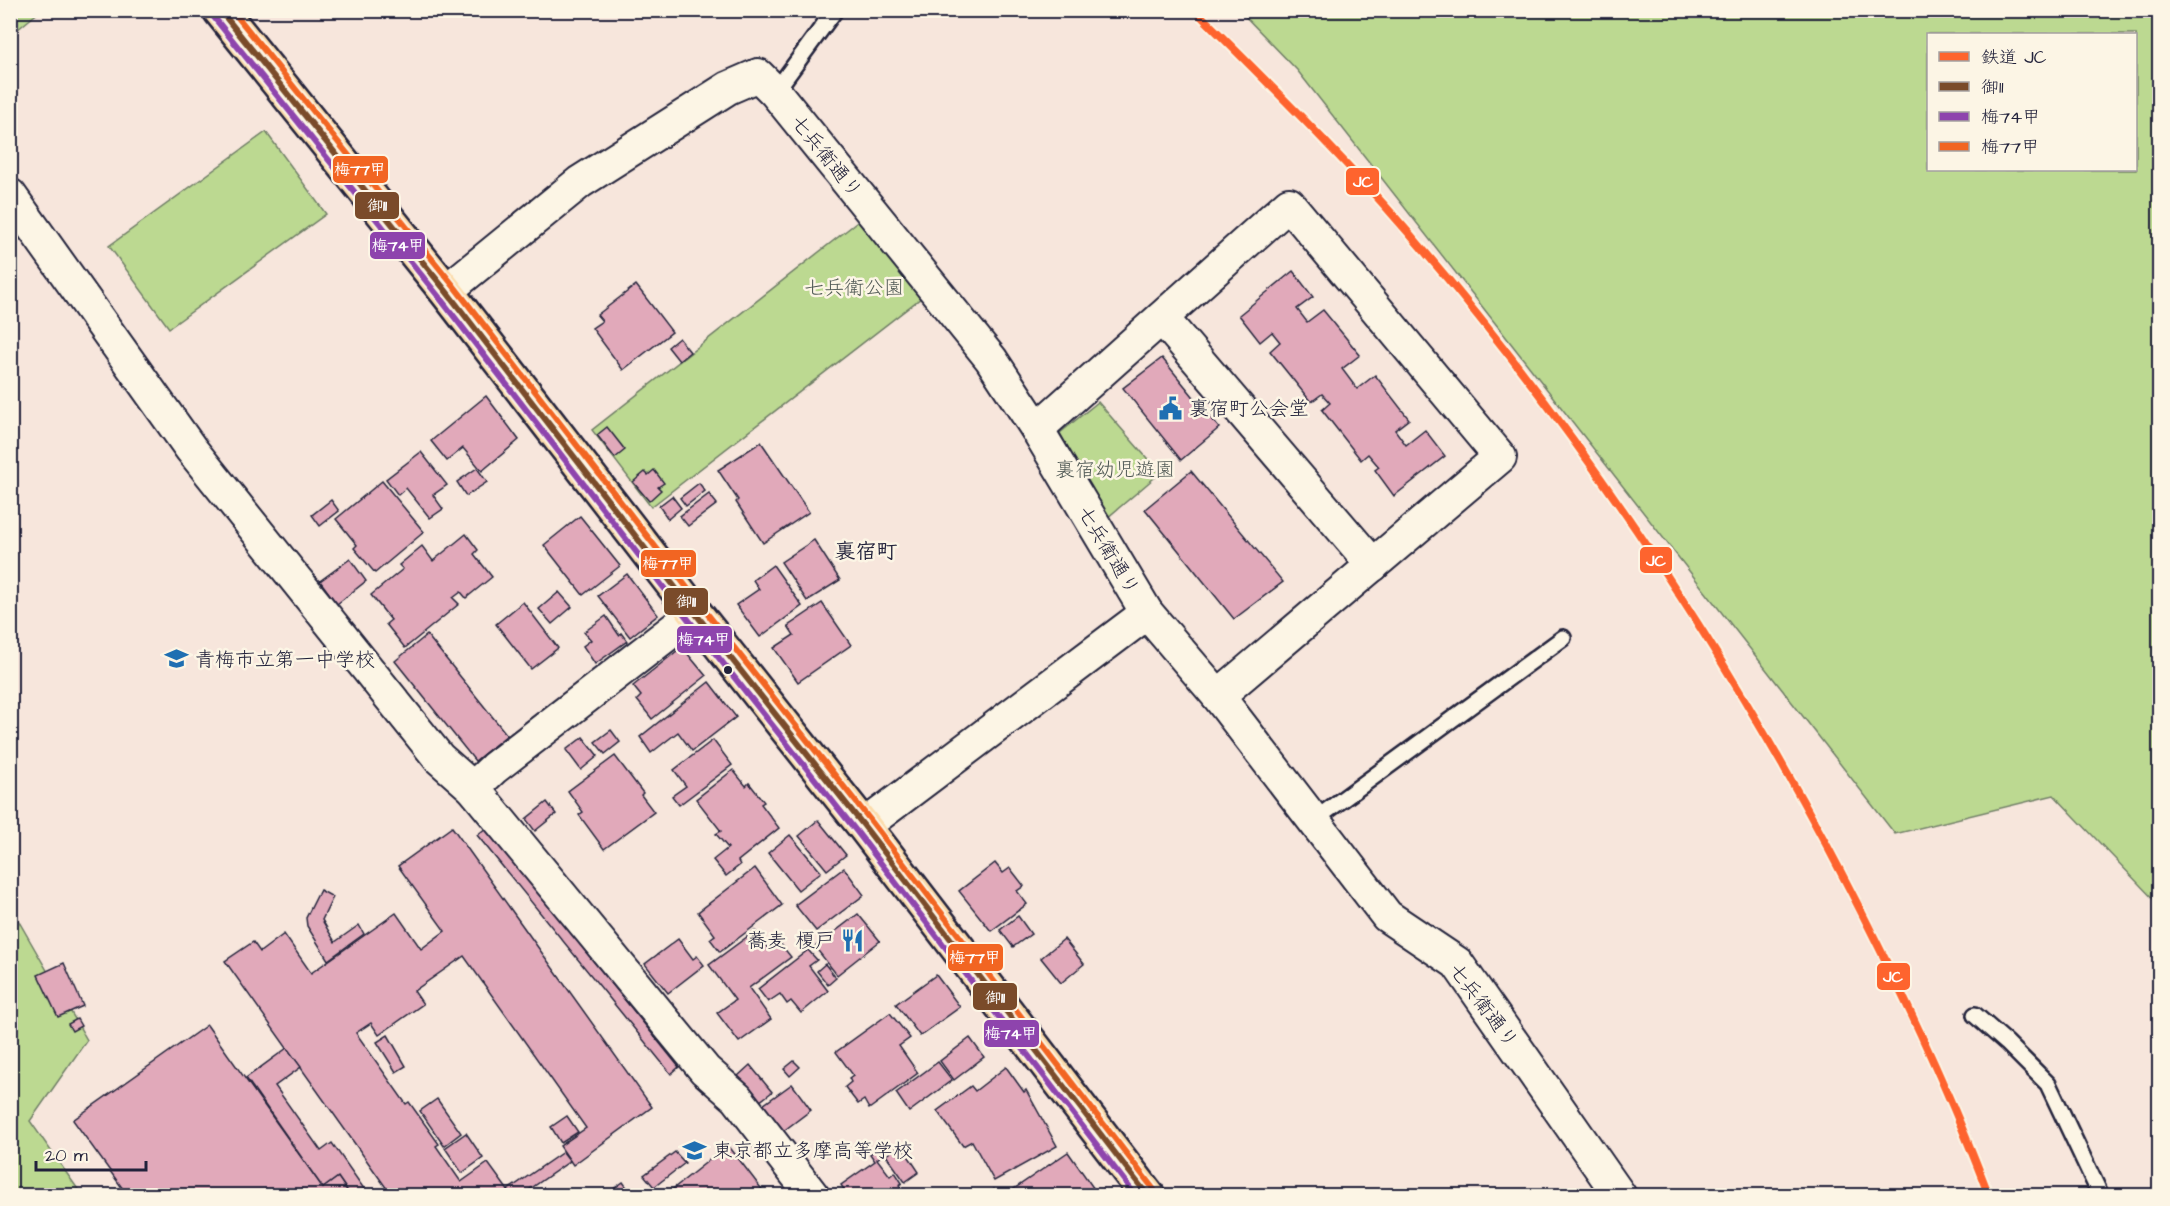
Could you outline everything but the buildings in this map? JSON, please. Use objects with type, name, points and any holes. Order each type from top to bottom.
[{"type":"highway","points":[[220,10],[446,291],[695,613],[864,826],[1148,1196]]},
{"type":"street","name":"七兵衛通り","points":[[446,291],[580,182],[728,88],[758,75],[775,92],[991,359],[1037,429],[1147,613],[1218,696],[1387,916],[1457,963],[1619,1195]]},
{"type":"street","points":[[10,195],[199,459],[439,758],[473,788],[705,1070],[737,1098],[813,1196]]},
{"type":"street","points":[[1037,429],[1289,204],[1500,457],[1218,696]]},
{"type":"street","points":[[1162,318],[1373,565]]},
{"type":"street","points":[[473,788],[494,768],[695,613]]},
{"type":"street","points":[[864,826],[1147,613]]},
{"type":"lane","points":[[775,92],[835,10]]},
{"type":"lane","points":[[1313,821],[1563,638]]},
{"type":"lane","points":[[1975,1016],[2007,1043],[2048,1084],[2101,1196]]},
{"type":"green space","points":[[11,10],[40,10],[40,11],[11,35]]},
{"type":"green space","points":[[1240,11],[2159,11],[2159,905],[2054,795],[1895,834],[1297,70]]},
{"type":"green space","points":[[266,132],[326,214],[169,328],[109,246]]},
{"type":"green space","name":"七兵衛公園","points":[[865,216],[926,294],[651,507],[592,430]]},
{"type":"green space","name":"裏宿幼児遊園","points":[[1098,402],[1160,473],[1107,518],[1060,433]]},
{"type":"green space","points":[[10,906],[87,1040],[30,1121],[82,1195],[11,1195]]},
{"type":"rail line","name":"JC","points":[[1195,10],[1340,157],[1449,280],[1568,433],[1678,592],[1778,757],[1870,929],[1953,1105],[1989,1196]]},
{"type":"transit line","name":"御11","points":[[220,10],[446,291],[695,613],[864,826],[1148,1196]]},
{"type":"transit line","name":"梅77甲","points":[[232,10],[453,285],[871,821],[1155,1191]]},
{"type":"transit line","name":"梅74甲","points":[[213,16],[439,297],[688,619],[857,832],[1136,1196]]},
{"type":"place","name":"裏宿町公会堂","points":[[1171,408]]},
{"type":"place","name":"青梅市立第一中学校","points":[[177,659]]},
{"type":"place","name":"蕎麦 榎戸","points":[[853,940]]},
{"type":"place","name":"東京都立多摩高等学校","points":[[695,1150]]},
{"type":"district","name":"裏宿町","points":[[866,551]]}]
